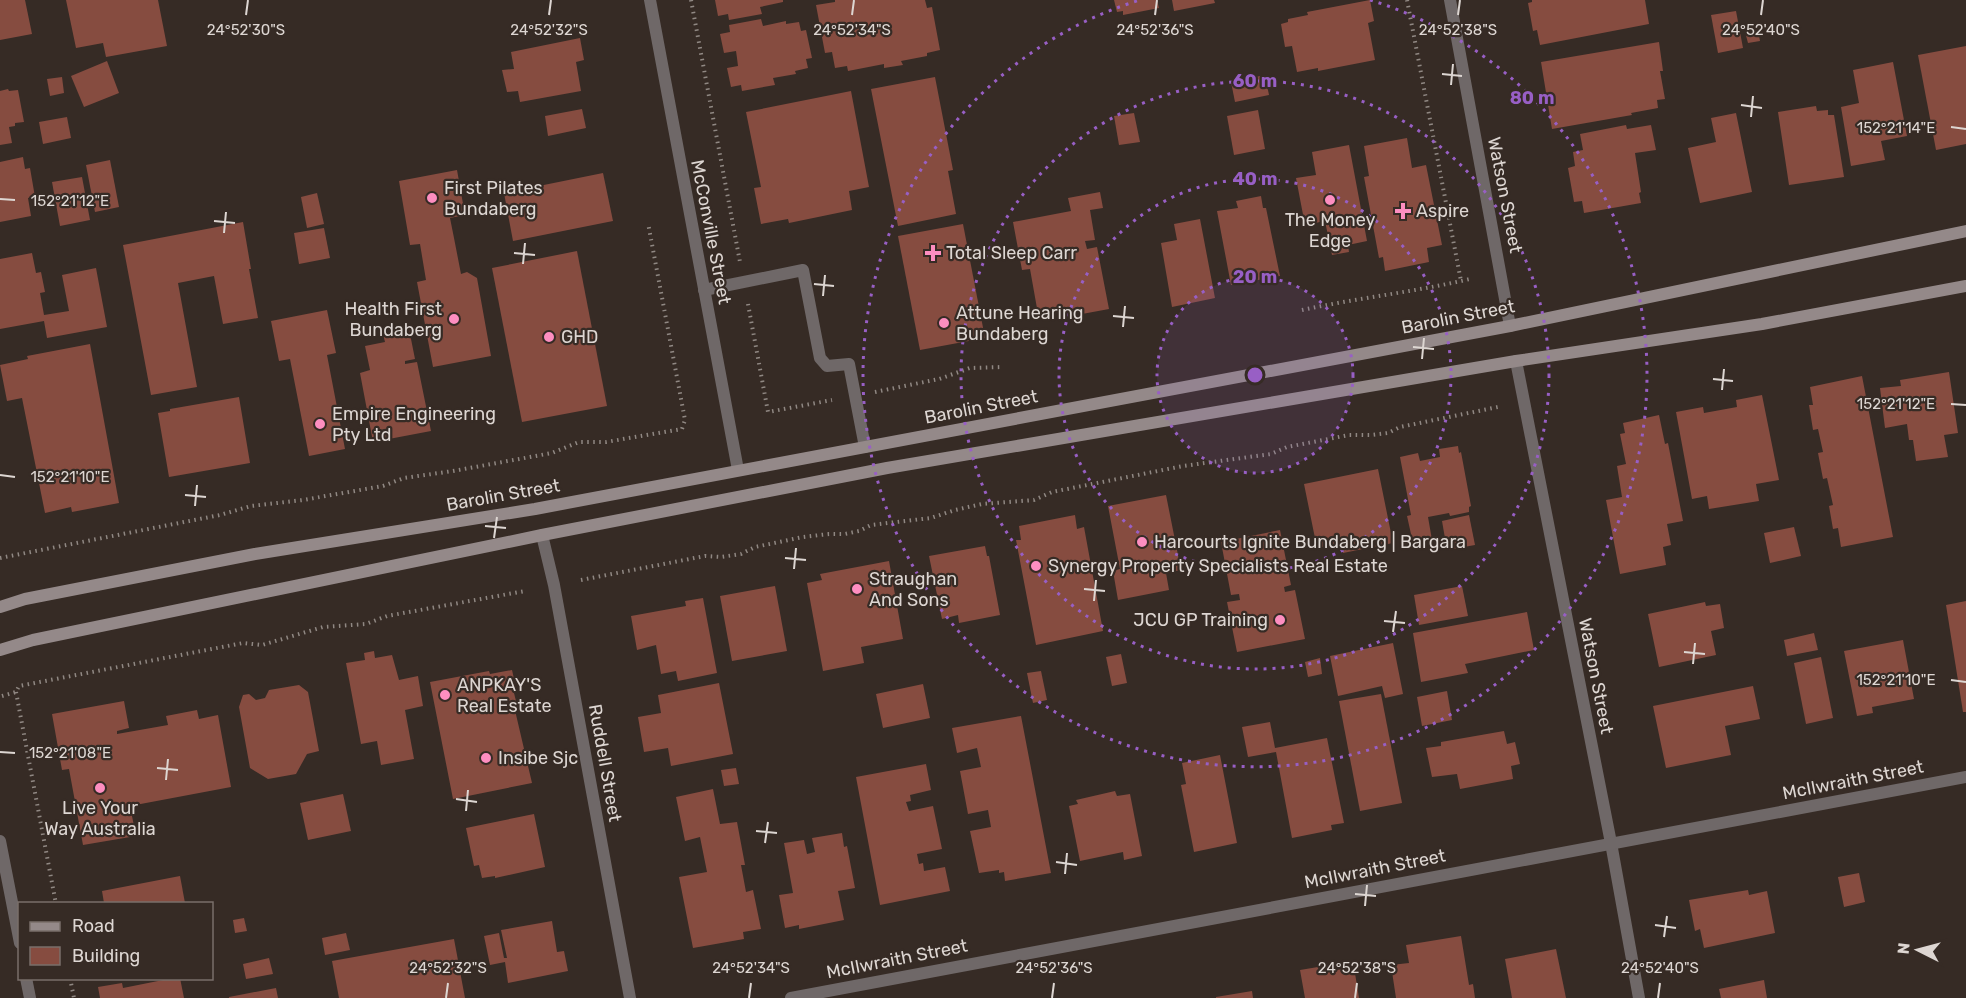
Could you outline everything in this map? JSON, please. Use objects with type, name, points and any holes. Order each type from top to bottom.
[{"type":"main road","name":"Barolin Street","points":[[0,607],[25,599],[255,554],[535,509],[1510,326],[1966,231]]},
{"type":"main road","points":[[0,650],[33,640],[542,535],[886,468],[1516,361],[1762,324],[1966,286]]},
{"type":"street","name":"McConville Street","points":[[650,0],[738,470]]},
{"type":"street","name":"Watson Street","points":[[1450,0],[1510,326]]},
{"type":"street","points":[[704,290],[802,270],[820,358],[827,366],[849,364],[865,447]]},
{"type":"street","name":"Watson Street","points":[[1516,361],[1611,843],[1639,998]]},
{"type":"street","name":"Ruddell Street","points":[[542,535],[558,609],[630,998]]},
{"type":"street","name":"McIlwraith Street","points":[[791,998],[1966,777]]},
{"type":"street","points":[[0,841],[18,933]]},
{"type":"street","points":[[26,980],[30,998]]},
{"type":"path","points":[[691,0],[768,412],[939,379],[969,368],[1003,368]]},
{"type":"path","points":[[1407,0],[1461,281]]},
{"type":"path","points":[[0,558],[220,515],[251,506],[303,500],[383,486],[404,478],[552,453],[579,442],[606,442],[682,429],[685,420],[648,223]]},
{"type":"path","points":[[1302,310],[1470,279]]},
{"type":"path","points":[[581,580],[705,556],[721,557],[741,554],[755,548],[803,537],[845,534],[892,521],[932,518],[982,504],[1034,500],[1052,492],[1183,466],[1271,454],[1287,447],[1349,435],[1388,433],[1400,427],[1498,406]]},
{"type":"path","points":[[56,902],[16,692],[19,686],[243,643],[262,645],[323,627],[366,624],[387,616],[525,591]]},
{"type":"path","points":[[2,696],[16,692]]},
{"type":"path","points":[[70,980],[74,998]]},
{"type":"building","points":[[0,0],[25,0],[32,34],[0,40]]},
{"type":"building","points":[[66,0],[158,0],[167,46],[106,57],[103,43],[76,48]]},
{"type":"building","points":[[715,0],[783,0],[783,2],[760,7],[762,14],[729,20],[728,14],[718,16]]},
{"type":"building","points":[[835,0],[925,0],[927,8],[932,7],[940,50],[927,53],[927,56],[901,61],[903,65],[884,68],[884,64],[848,71],[847,66],[835,68],[832,52],[825,53],[816,5],[835,2]]},
{"type":"building","points":[[1114,0],[1157,0],[1159,8],[1123,15],[1123,11],[1117,12]]},
{"type":"building","points":[[1172,0],[1214,0],[1215,3],[1174,11]]},
{"type":"building","points":[[1370,0],[1374,21],[1368,23],[1375,60],[1318,71],[1318,68],[1297,72],[1292,46],[1285,47],[1281,24],[1288,22],[1288,19],[1308,15],[1307,12]]},
{"type":"building","points":[[1532,0],[1645,0],[1649,24],[1540,45],[1537,30],[1533,31],[1528,3]]},
{"type":"building","points":[[1736,11],[1743,48],[1718,53],[1711,15]]},
{"type":"building","points":[[761,19],[763,26],[786,21],[786,24],[799,22],[801,31],[806,30],[812,58],[806,59],[808,68],[795,71],[796,74],[773,78],[775,85],[742,91],[741,85],[731,87],[727,68],[738,66],[736,51],[724,53],[720,34],[730,32],[729,25]]},
{"type":"building","points":[[1757,25],[1760,41],[1748,43],[1744,28]]},
{"type":"building","points":[[580,38],[584,60],[576,62],[581,91],[520,102],[518,91],[507,92],[502,70],[514,69],[511,52]]},
{"type":"building","points":[[1659,42],[1663,71],[1660,71],[1665,99],[1657,100],[1658,108],[1631,113],[1632,115],[1552,129],[1541,62]]},
{"type":"building","points":[[1966,46],[1966,144],[1936,150],[1918,55]]},
{"type":"building","points":[[107,61],[119,93],[84,107],[71,76]]},
{"type":"building","points":[[1893,62],[1907,136],[1881,141],[1885,160],[1851,166],[1841,107],[1859,103],[1853,70]]},
{"type":"building","points":[[1265,75],[1269,95],[1235,102],[1231,82]]},
{"type":"building","points":[[62,77],[64,93],[50,96],[47,79]]},
{"type":"building","points":[[935,77],[953,170],[948,171],[956,214],[898,226],[871,89]]},
{"type":"building","points":[[8,89],[9,91],[18,90],[24,122],[15,123],[15,126],[9,127],[12,143],[0,145],[0,91]]},
{"type":"building","points":[[851,91],[869,187],[849,191],[852,210],[789,223],[788,219],[761,224],[754,188],[761,187],[746,112]]},
{"type":"building","points":[[1816,106],[1817,111],[1828,110],[1828,115],[1834,115],[1844,177],[1789,185],[1778,112]]},
{"type":"building","points":[[582,109],[586,128],[548,136],[545,116]]},
{"type":"building","points":[[1258,110],[1265,149],[1234,155],[1227,116]]},
{"type":"building","points":[[1134,113],[1140,142],[1119,145],[1114,116]]},
{"type":"building","points":[[1736,113],[1752,192],[1700,203],[1688,148],[1716,142],[1711,118]]},
{"type":"building","points":[[67,117],[71,138],[43,144],[39,122]]},
{"type":"building","points":[[1626,125],[1627,129],[1651,125],[1656,150],[1635,153],[1641,203],[1584,213],[1582,201],[1574,202],[1568,168],[1575,166],[1573,152],[1583,150],[1580,134]]},
{"type":"building","name":"Aspire","points":[[1407,138],[1412,168],[1426,165],[1442,245],[1427,248],[1429,262],[1385,271],[1383,257],[1379,258],[1364,177],[1369,176],[1364,146]]},
{"type":"building","name":"The Money Edge","points":[[1349,145],[1367,241],[1348,245],[1349,252],[1332,255],[1325,221],[1305,225],[1296,178],[1316,175],[1312,152]]},
{"type":"building","points":[[23,157],[25,169],[30,168],[35,197],[28,198],[31,216],[0,222],[0,162]]},
{"type":"building","points":[[110,160],[119,207],[95,212],[86,165]]},
{"type":"building","points":[[457,170],[465,215],[450,218],[461,274],[467,272],[477,278],[491,356],[433,367],[417,282],[426,280],[420,244],[410,245],[399,181]]},
{"type":"building","points":[[603,173],[613,221],[513,241],[504,193]]},
{"type":"building","points":[[82,177],[90,220],[60,226],[52,182]]},
{"type":"building","points":[[1100,192],[1103,208],[1090,210],[1095,240],[1085,241],[1087,249],[1097,247],[1109,309],[1082,314],[1081,308],[1038,314],[1030,269],[1022,270],[1013,222],[1071,211],[1068,198]]},
{"type":"building","points":[[317,193],[324,224],[307,228],[301,197]]},
{"type":"building","points":[[1261,196],[1263,208],[1266,208],[1280,276],[1231,285],[1217,211],[1238,208],[1236,201]]},
{"type":"building","points":[[1200,219],[1215,298],[1172,307],[1161,243],[1177,240],[1174,224]]},
{"type":"building","points":[[243,222],[258,318],[223,324],[214,276],[178,283],[197,387],[151,395],[123,245]]},
{"type":"building","points":[[963,224],[985,338],[920,350],[898,236]]},
{"type":"building","points":[[324,228],[330,258],[299,264],[294,233]]},
{"type":"building","name":"GHD","points":[[577,251],[607,406],[522,422],[492,268]]},
{"type":"building","points":[[32,253],[36,273],[41,272],[45,292],[40,293],[44,315],[69,311],[62,275],[96,268],[107,327],[47,338],[44,321],[0,329],[0,259]]},
{"type":"building","points":[[327,310],[336,353],[327,355],[345,449],[309,456],[290,359],[279,361],[271,321]]},
{"type":"building","points":[[409,329],[415,359],[405,361],[405,364],[417,362],[431,431],[373,442],[360,373],[370,370],[365,346],[385,342],[383,334]]},
{"type":"building","points":[[90,344],[119,503],[72,512],[71,507],[45,513],[22,398],[7,401],[0,365],[28,359],[27,356]]},
{"type":"building","points":[[1949,372],[1958,433],[1944,435],[1948,457],[1916,461],[1913,440],[1909,440],[1907,424],[1885,428],[1880,388],[1901,386],[1900,380]]},
{"type":"building","points":[[1862,376],[1893,537],[1841,547],[1838,528],[1833,529],[1829,506],[1833,505],[1827,478],[1823,479],[1818,453],[1823,452],[1818,429],[1813,430],[1809,405],[1813,405],[1810,387]]},
{"type":"building","points":[[1762,395],[1779,480],[1756,484],[1759,501],[1709,509],[1707,496],[1692,499],[1676,412],[1703,407],[1704,413],[1737,407],[1736,400]]},
{"type":"building","points":[[239,397],[250,463],[169,477],[158,413]]},
{"type":"building","points":[[1659,415],[1665,444],[1668,443],[1683,521],[1667,524],[1671,545],[1663,547],[1666,565],[1620,574],[1606,500],[1622,497],[1617,466],[1626,464],[1620,434],[1625,433],[1623,423]]},
{"type":"building","points":[[1458,446],[1471,506],[1469,512],[1428,517],[1432,540],[1413,543],[1407,516],[1411,515],[1400,457],[1418,453],[1420,461],[1440,457],[1439,449]]},
{"type":"building","points":[[1378,469],[1393,543],[1343,553],[1341,543],[1317,548],[1304,484]]},
{"type":"building","points":[[1166,495],[1181,570],[1166,573],[1169,590],[1118,600],[1113,571],[1120,569],[1108,506]]},
{"type":"building","points":[[1075,515],[1077,529],[1084,527],[1103,631],[1036,645],[1016,540],[1021,540],[1019,526]]},
{"type":"building","points":[[1469,515],[1475,545],[1447,550],[1442,521]]},
{"type":"building","points":[[1794,527],[1801,556],[1770,563],[1764,533]]},
{"type":"building","points":[[1280,530],[1291,585],[1284,587],[1285,592],[1295,590],[1305,639],[1237,652],[1227,602],[1240,600],[1239,594],[1231,595],[1221,542]]},
{"type":"building","points":[[985,546],[1000,615],[959,623],[958,615],[942,619],[929,556]]},
{"type":"building","points":[[889,561],[903,639],[861,647],[864,663],[823,671],[807,583],[822,580],[820,574]]},
{"type":"building","points":[[775,586],[787,651],[732,661],[720,596]]},
{"type":"building","points":[[1462,586],[1468,616],[1419,625],[1414,595]]},
{"type":"building","points":[[703,598],[717,673],[678,681],[676,671],[661,674],[656,645],[637,650],[631,616],[686,606],[685,601]]},
{"type":"building","points":[[1966,601],[1966,712],[1963,712],[1946,605]]},
{"type":"building","points":[[1705,602],[1706,606],[1720,604],[1724,628],[1711,631],[1716,655],[1659,667],[1648,614]]},
{"type":"building","points":[[1527,612],[1534,650],[1465,664],[1468,673],[1421,682],[1413,633]]},
{"type":"building","points":[[1814,633],[1818,650],[1787,656],[1784,640]]},
{"type":"building","points":[[1903,640],[1914,699],[1872,707],[1873,713],[1857,716],[1844,651]]},
{"type":"building","points":[[1393,643],[1403,694],[1385,698],[1382,686],[1338,696],[1330,656]]},
{"type":"building","points":[[374,651],[375,658],[392,655],[399,680],[418,676],[423,706],[405,710],[414,759],[381,765],[377,741],[361,744],[346,663],[365,660],[364,653]]},
{"type":"building","points":[[1121,654],[1127,683],[1112,686],[1106,657]]},
{"type":"building","points":[[1821,657],[1833,718],[1806,724],[1794,663]]},
{"type":"building","points":[[1320,658],[1322,674],[1308,677],[1305,662]]},
{"type":"building","name":"Insibe Sjc","points":[[512,670],[517,692],[514,693],[517,705],[514,706],[532,783],[453,799],[430,682],[489,671],[490,674]]},
{"type":"building","points":[[1041,671],[1047,700],[1033,703],[1027,673]]},
{"type":"building","points":[[719,683],[733,754],[671,766],[668,748],[644,752],[638,717],[661,713],[658,695]]},
{"type":"building","points":[[923,684],[930,718],[883,728],[876,694]]},
{"type":"building","points":[[299,685],[308,692],[319,751],[307,754],[296,774],[268,779],[250,768],[239,707],[243,695],[249,694],[256,700],[265,698],[269,690]]},
{"type":"building","points":[[1753,686],[1760,719],[1725,726],[1731,755],[1666,768],[1653,706]]},
{"type":"building","points":[[1447,691],[1452,720],[1422,726],[1417,697]]},
{"type":"building","points":[[1381,694],[1402,803],[1360,811],[1339,701]]},
{"type":"building","points":[[124,701],[129,728],[117,731],[117,734],[168,725],[166,716],[197,710],[199,719],[218,715],[231,787],[130,806],[136,836],[83,845],[69,769],[62,770],[52,714]]},
{"type":"building","points":[[1021,716],[1051,873],[1005,881],[1004,872],[999,873],[999,870],[979,873],[970,831],[991,827],[988,810],[968,814],[960,771],[981,767],[977,748],[957,753],[952,728]]},
{"type":"building","points":[[1270,722],[1275,748],[1327,738],[1344,823],[1331,825],[1332,830],[1292,838],[1276,752],[1248,757],[1242,727]]},
{"type":"building","points":[[1504,731],[1507,744],[1515,742],[1520,764],[1511,766],[1513,779],[1460,789],[1457,774],[1432,777],[1426,748],[1441,746],[1441,742]]},
{"type":"building","points":[[1220,755],[1237,843],[1194,852],[1181,785],[1186,784],[1182,763]]},
{"type":"building","points":[[926,764],[931,790],[910,795],[911,801],[906,802],[909,811],[933,806],[942,849],[917,854],[919,864],[923,863],[924,871],[945,867],[950,891],[880,905],[856,777]]},
{"type":"building","points":[[736,768],[739,784],[724,786],[721,770]]},
{"type":"building","points":[[713,789],[720,824],[737,822],[745,865],[741,865],[746,892],[753,890],[761,929],[743,932],[744,939],[693,948],[679,877],[707,872],[700,837],[685,841],[676,797]]},
{"type":"building","points":[[1115,791],[1117,796],[1130,794],[1142,856],[1124,860],[1123,852],[1080,861],[1069,806],[1078,804],[1076,800]]},
{"type":"building","points":[[343,794],[351,831],[308,840],[300,803]]},
{"type":"building","points":[[534,814],[545,867],[495,878],[495,876],[482,878],[479,865],[474,866],[466,828]]},
{"type":"building","points":[[842,833],[844,847],[847,846],[855,888],[838,891],[844,920],[799,929],[799,925],[785,928],[779,895],[793,893],[784,843],[804,840],[807,854],[815,852],[812,838]]},
{"type":"building","points":[[1859,873],[1865,902],[1844,907],[1838,877]]},
{"type":"building","points":[[180,876],[185,902],[104,902],[102,891]]},
{"type":"building","points":[[1748,890],[1749,895],[1767,891],[1775,933],[1704,948],[1700,929],[1695,931],[1689,900]]},
{"type":"building","points":[[244,918],[247,931],[235,933],[233,920]]},
{"type":"building","points":[[552,921],[557,952],[564,951],[568,971],[508,983],[505,962],[490,965],[484,936],[499,933],[504,958],[507,958],[501,930]]},
{"type":"building","points":[[346,933],[350,950],[325,955],[322,938]]},
{"type":"building","points":[[1461,936],[1469,985],[1473,984],[1475,998],[1396,998],[1391,965],[1409,963],[1406,945]]},
{"type":"building","points":[[454,939],[465,998],[339,998],[332,961]]},
{"type":"building","points":[[1556,949],[1566,998],[1512,998],[1505,959]]},
{"type":"building","points":[[269,958],[273,974],[246,979],[243,964]]},
{"type":"building","points":[[1318,967],[1319,973],[1354,967],[1359,998],[1305,998],[1300,970]]},
{"type":"building","points":[[163,980],[180,980],[184,998],[100,998],[98,987],[122,983],[123,988]]},
{"type":"building","points":[[1764,980],[1767,998],[1721,998],[1719,989]]},
{"type":"building","points":[[276,988],[278,998],[229,998],[229,997]]},
{"type":"building","points":[[1252,991],[1253,998],[1216,998],[1216,997]]},
{"type":"place","name":"First Pilates Bundaberg","points":[[432,198]]},
{"type":"place","name":"The Money Edge","points":[[1330,200]]},
{"type":"place","name":"Aspire","points":[[1403,211]]},
{"type":"place","name":"Total Sleep Carr","points":[[933,253]]},
{"type":"place","name":"Health First Bundaberg","points":[[454,319]]},
{"type":"place","name":"Attune Hearing Bundaberg","points":[[944,323]]},
{"type":"place","name":"GHD","points":[[549,337]]},
{"type":"place","name":"Empire Engineering Pty Ltd","points":[[320,424]]},
{"type":"place","name":"Harcourts Ignite Bundaberg | Bargara","points":[[1142,542]]},
{"type":"place","name":"Synergy Property Specialists Real Estate","points":[[1036,566]]},
{"type":"place","name":"Straughan And Sons","points":[[857,589]]},
{"type":"place","name":"JCU GP Training","points":[[1280,620]]},
{"type":"place","name":"ANPKAY'S Real Estate","points":[[445,695]]},
{"type":"place","name":"Insibe Sjc","points":[[486,758]]},
{"type":"place","name":"Live Your Way Australia","points":[[100,788]]}]
